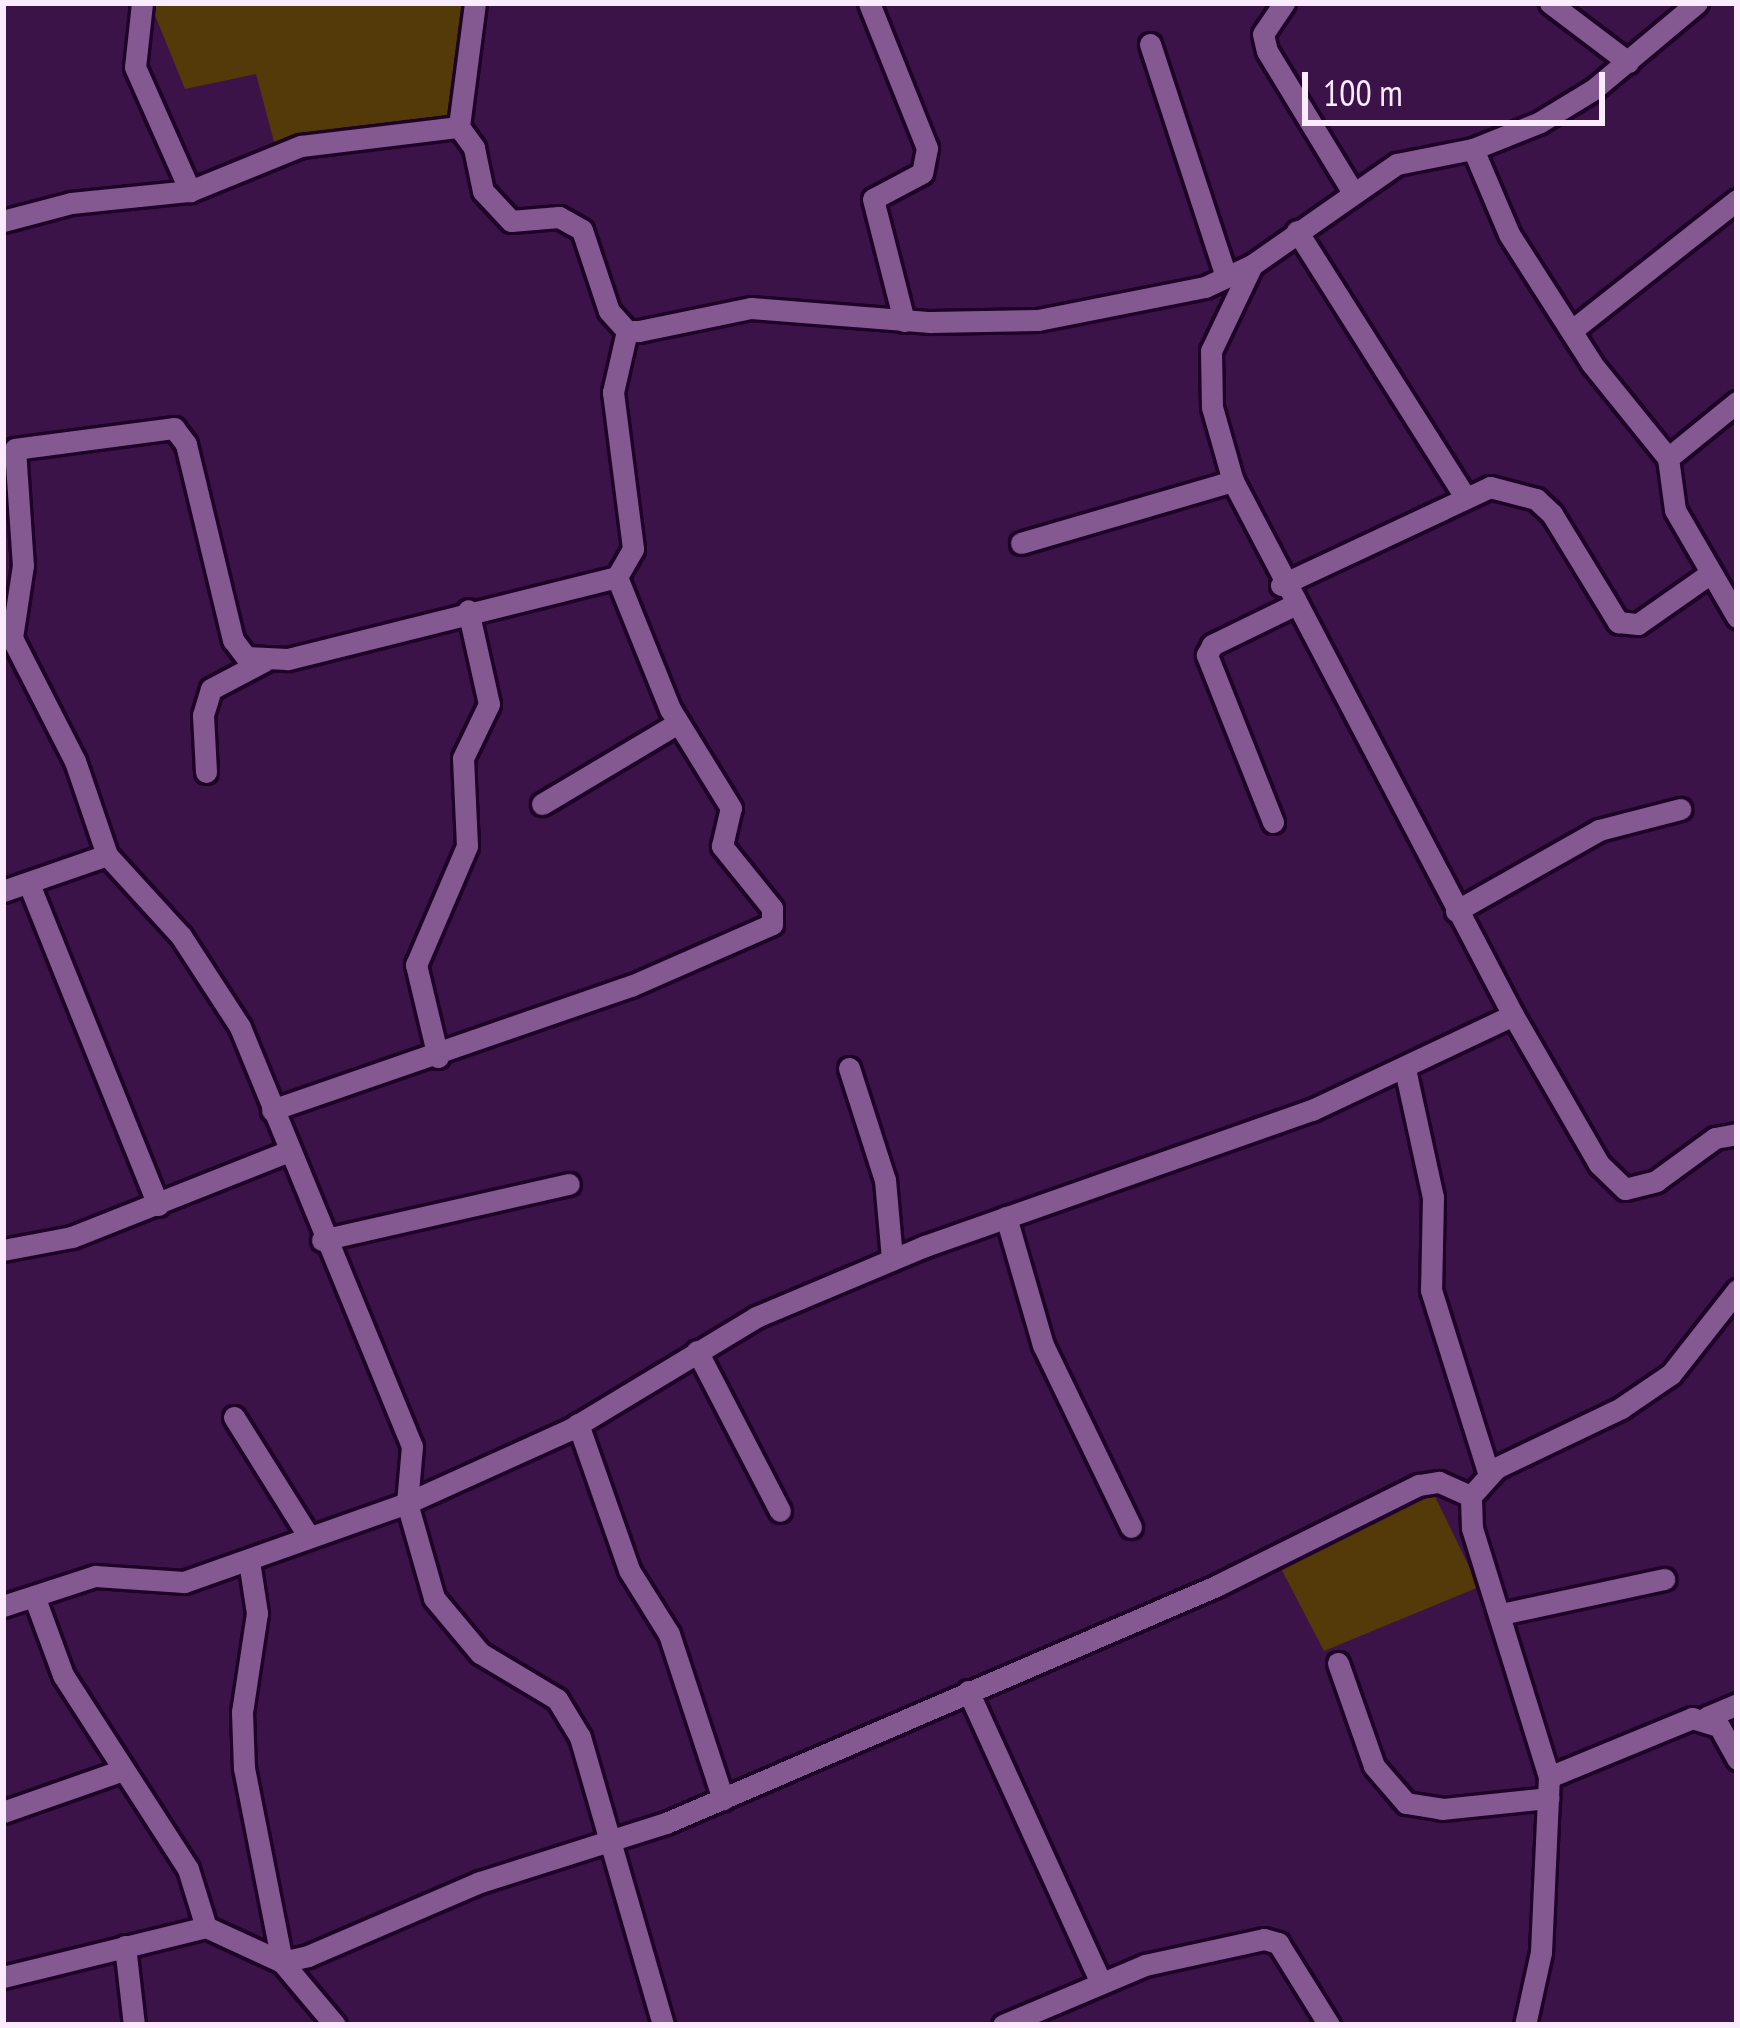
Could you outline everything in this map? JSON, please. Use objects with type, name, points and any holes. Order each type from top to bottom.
[{"type":"street","points":[[142,3],[135,67],[190,191]]},
{"type":"street","points":[[475,3],[459,127],[500,217],[559,217],[582,230],[609,311],[627,331]]},
{"type":"street","points":[[869,3],[928,148],[922,173],[873,199],[904,321]]},
{"type":"street","points":[[1284,3],[1263,34],[1267,51],[1351,189]]},
{"type":"street","points":[[1550,3],[1628,62]]},
{"type":"street","points":[[627,331],[751,308],[904,321],[1038,320],[1147,304],[1252,265],[1351,189],[1425,154],[1473,149],[1540,122],[1628,62],[1696,3]]},
{"type":"street","points":[[1150,44],[1226,278]]},
{"type":"street","points":[[3,220],[71,203],[190,191],[301,146],[459,127]]},
{"type":"street","points":[[1473,149],[1509,234],[1571,331],[1668,458],[1675,510],[1708,575],[1737,617]]},
{"type":"street","points":[[1571,331],[1737,200]]},
{"type":"street","points":[[1297,231],[1464,495]]},
{"type":"street","points":[[1252,265],[1211,351],[1212,407],[1233,481],[1292,606],[1513,1015],[1599,1164],[1625,1189],[1656,1181],[1715,1138],[1737,1134]]},
{"type":"street","points":[[206,772],[202,716],[211,689],[265,661],[617,577],[633,548],[614,392],[627,331]]},
{"type":"street","points":[[1668,458],[1737,402]]},
{"type":"street","points":[[265,661],[246,657],[233,640],[180,430],[9,449],[22,565],[11,638],[75,760],[107,855],[209,978],[240,1027],[322,1240],[412,1446],[407,1503],[450,1625],[557,1699],[569,1718],[595,1775],[663,2025]]},
{"type":"street","points":[[1021,543],[1233,481]]},
{"type":"street","points":[[1281,585],[1464,495],[1490,487],[1543,504],[1609,610],[1628,626],[1708,575]]},
{"type":"street","points":[[272,1110],[438,1057],[750,940],[772,924],[772,908],[731,866],[721,836],[731,808],[678,723],[617,577]]},
{"type":"street","points":[[1273,822],[1207,655],[1224,638],[1292,606]]},
{"type":"street","points":[[438,1057],[416,964],[467,847],[463,758],[489,704],[468,610]]},
{"type":"street","points":[[542,804],[678,723]]},
{"type":"street","points":[[1456,911],[1599,830],[1680,809]]},
{"type":"street","points":[[3,891],[107,855]]},
{"type":"street","points":[[28,884],[158,1205]]},
{"type":"street","points":[[3,1606],[94,1576],[184,1582],[407,1503],[578,1424],[697,1351],[892,1259],[1199,1153],[1405,1070],[1513,1015]]},
{"type":"street","points":[[849,1068],[885,1180],[892,1259]]},
{"type":"street","points":[[1405,1070],[1433,1197],[1431,1290],[1489,1475]]},
{"type":"street","points":[[3,1250],[72,1237],[287,1152]]},
{"type":"street","points":[[322,1240],[569,1184]]},
{"type":"street","points":[[1006,1217],[1043,1345],[1131,1527]]},
{"type":"street","points":[[1525,2025],[1541,1952],[1548,1787],[1472,1528],[1471,1496],[1489,1475],[1645,1394],[1699,1340],[1737,1290]]},
{"type":"street","points":[[697,1351],[780,1510]]},
{"type":"street","points":[[234,1417],[309,1537]]},
{"type":"street","points":[[578,1424],[629,1570],[670,1634],[723,1799]]},
{"type":"street","points":[[282,1962],[480,1882],[610,1842],[723,1799],[1216,1586],[1419,1485],[1438,1482],[1471,1496]]},
{"type":"street","points":[[249,1561],[257,1613],[242,1712],[244,1768],[282,1962]]},
{"type":"street","points":[[1501,1615],[1664,1579]]},
{"type":"street","points":[[34,1596],[63,1676],[120,1772],[188,1869],[206,1928]]},
{"type":"street","points":[[1338,1664],[1374,1766],[1406,1803],[1442,1809],[1548,1787],[1737,1704]]},
{"type":"street","points":[[968,1691],[1101,1983]]},
{"type":"street","points":[[1707,1717],[1737,1759]]},
{"type":"street","points":[[3,1812],[120,1772]]},
{"type":"street","points":[[3,1977],[206,1928],[282,1962],[335,2025]]},
{"type":"street","points":[[1003,2025],[1188,1953],[1264,1939],[1278,1943],[1329,2025]]},
{"type":"street","points":[[124,1946],[134,2025]]},
{"type":"shaded area","points":[[150,3],[481,3],[459,125],[278,157],[256,74],[185,89]]},
{"type":"shaded area","points":[[1429,1484],[1479,1587],[1324,1651],[1275,1557]]}]
